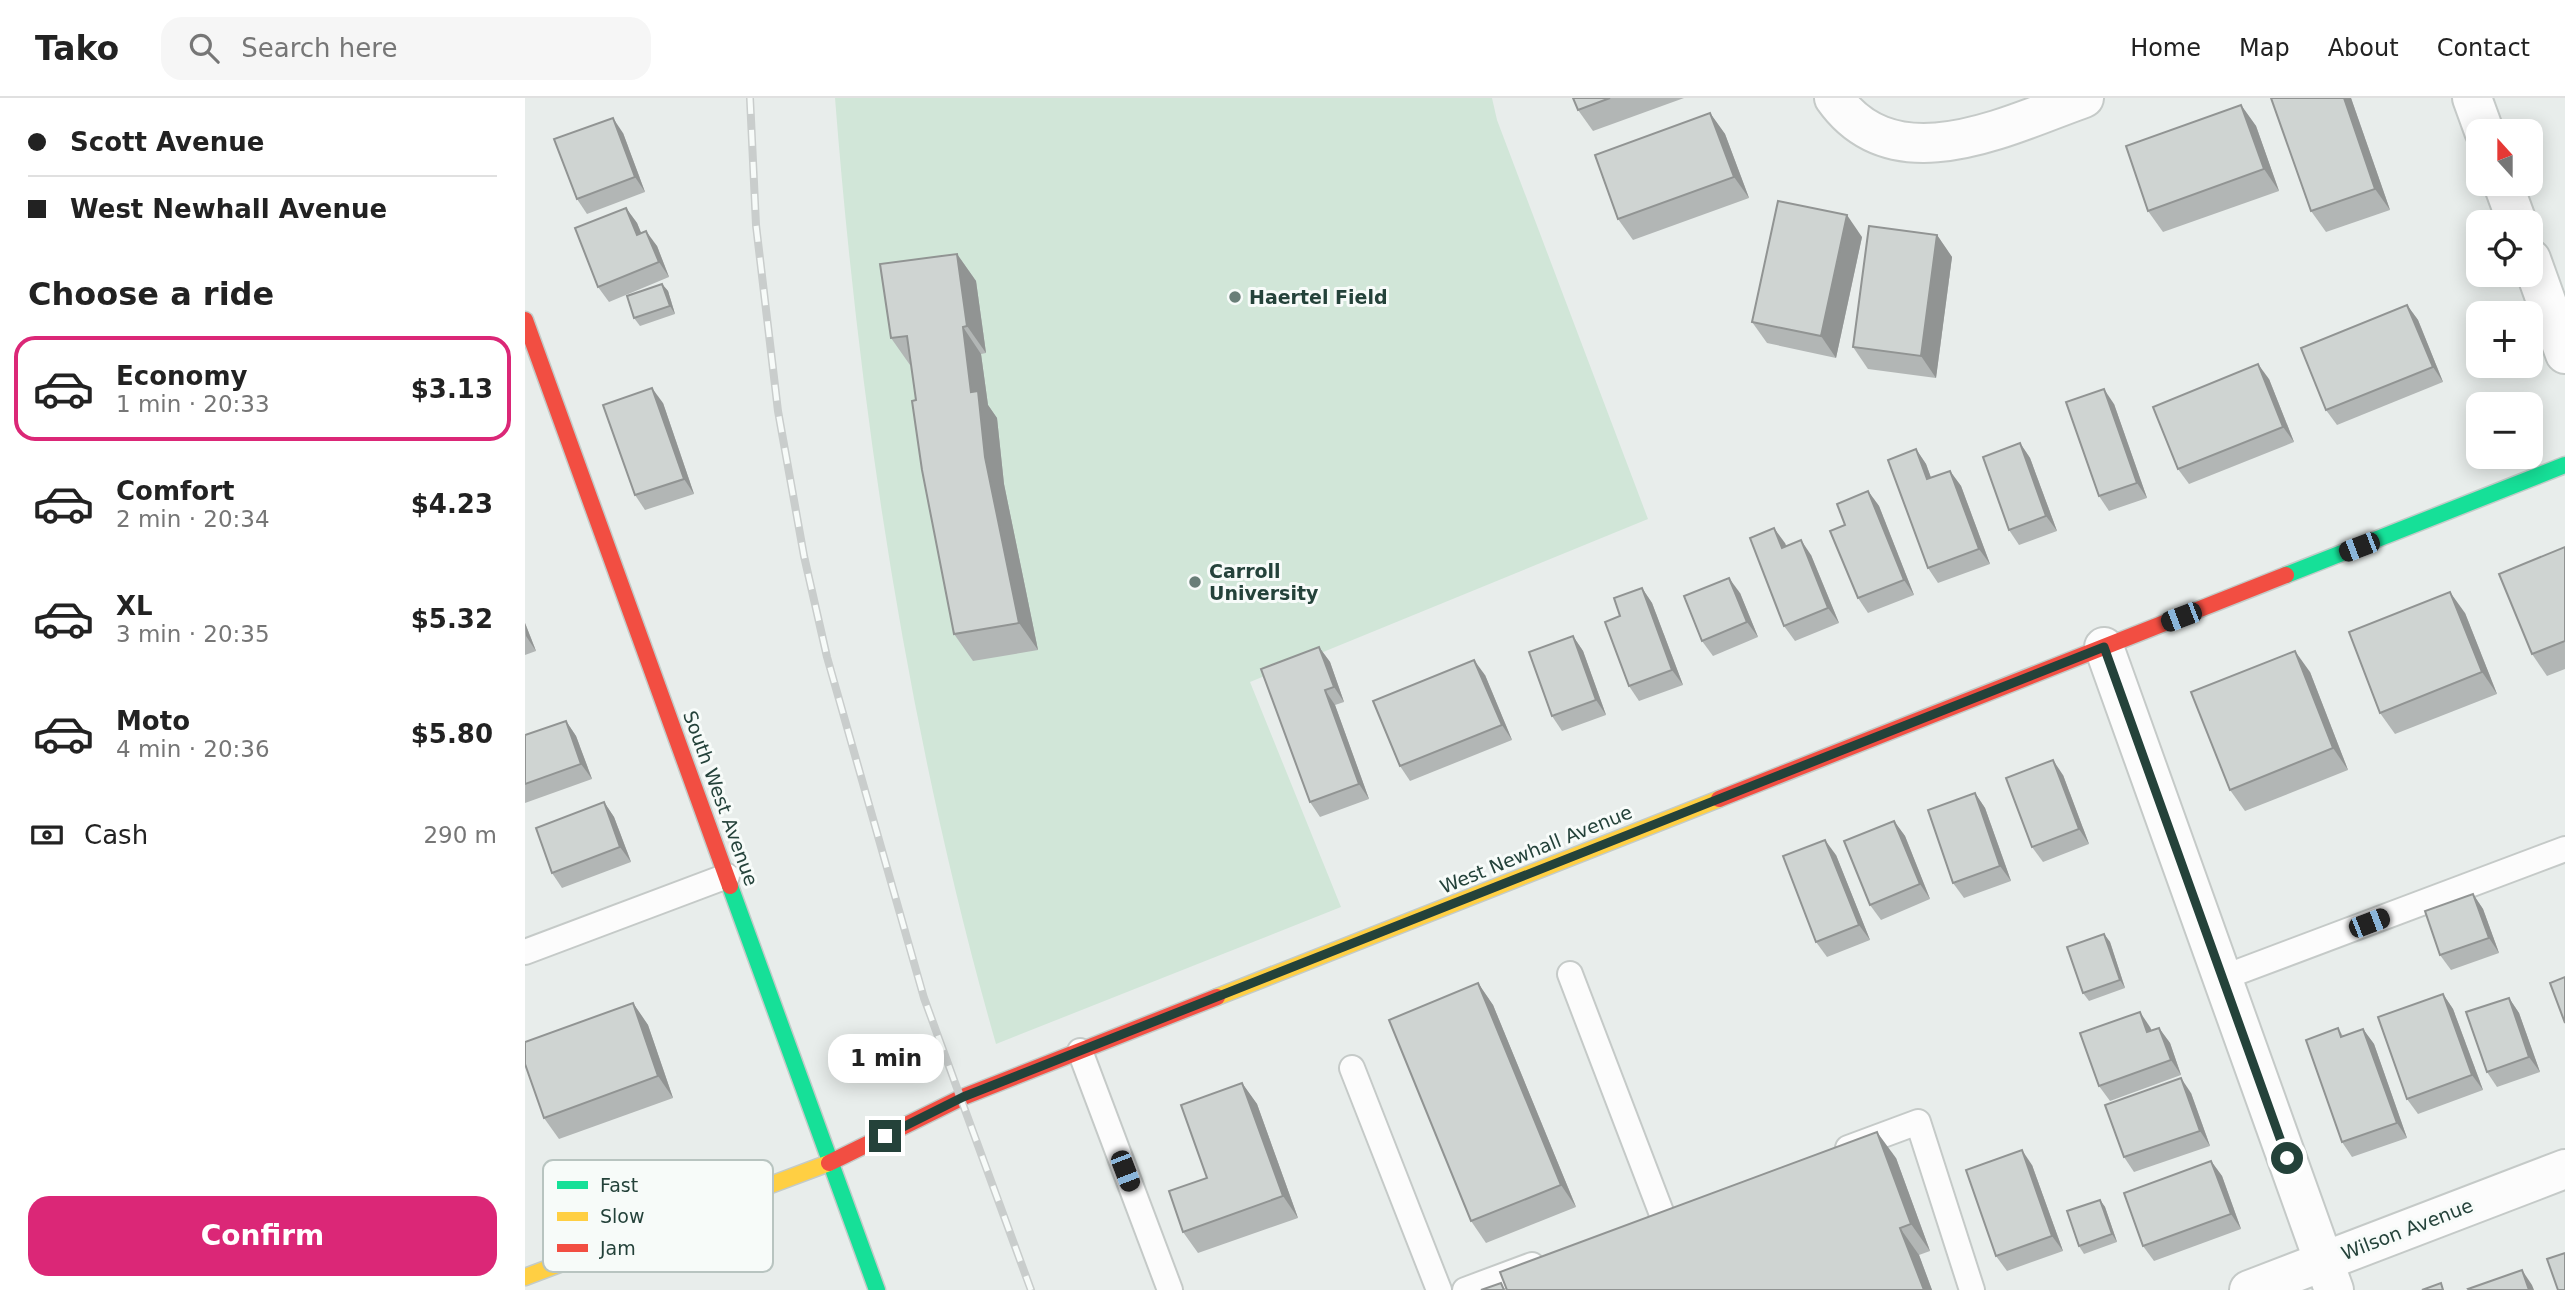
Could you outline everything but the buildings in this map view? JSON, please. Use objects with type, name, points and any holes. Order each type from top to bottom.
[{"type":"street","points":[[1834,98],[1862,124],[1889,137],[1915,144],[1953,143],[2084,98]]},
{"type":"street","points":[[2472,98],[2480,119]]},
{"type":"street","points":[[2541,287],[2565,354]]},
{"type":"street","name":"South West Avenue","points":[[525,320],[877,1290]]},
{"type":"street","name":"West Newhall Avenue","points":[[773,1184],[831,1162],[963,1097],[2565,465]]},
{"type":"street","points":[[2104,647],[2329,1275]]},
{"type":"street","name":"Wilson Avenue","points":[[2249,1290],[2329,1275],[2565,1168]]},
{"type":"street","name":"West Newhall Avenue","points":[[525,1277],[543,1270]]},
{"type":"lane","points":[[2222,978],[2565,849]]},
{"type":"lane","points":[[525,952],[727,876]]},
{"type":"lane","points":[[1570,974],[1663,1217]]},
{"type":"lane","points":[[1080,1051],[1170,1290]]},
{"type":"lane","points":[[1353,1068],[1439,1290]]},
{"type":"lane","points":[[1829,1155],[1918,1122],[1972,1290]]},
{"type":"lane","points":[[1638,1226],[1688,1207]]},
{"type":"lane","points":[[1465,1290],[1551,1258]]},
{"type":"green space","name":"Carroll University","points":[[835,98],[1492,98],[1497,120],[1648,519],[1250,682],[1341,907],[996,1044],[937,811],[892,575],[858,337]]},
{"type":"railway","points":[[750,98],[756,225],[778,411],[804,556],[827,657],[924,998],[1031,1290]]},
{"type":"traffic: fast","points":[[2286,575],[2565,465]]},
{"type":"traffic: fast","points":[[730,886],[877,1290]]},
{"type":"traffic: slow","points":[[1217,997],[1719,799]]},
{"type":"traffic: slow","points":[[773,1184],[829,1163]]},
{"type":"traffic: slow","points":[[525,1277],[543,1270]]},
{"type":"traffic: jam","points":[[525,320],[730,886]]},
{"type":"traffic: jam","points":[[1719,799],[2286,575]]},
{"type":"traffic: jam","points":[[829,1163],[963,1097],[1217,997]]},
{"type":"place","name":"Haertel Field","points":[[1235,297]]},
{"type":"place","name":"Carroll University","points":[[1195,582]]},
{"type":"route","points":[[885,1136],[963,1097],[2104,647],[2287,1158]]}]
